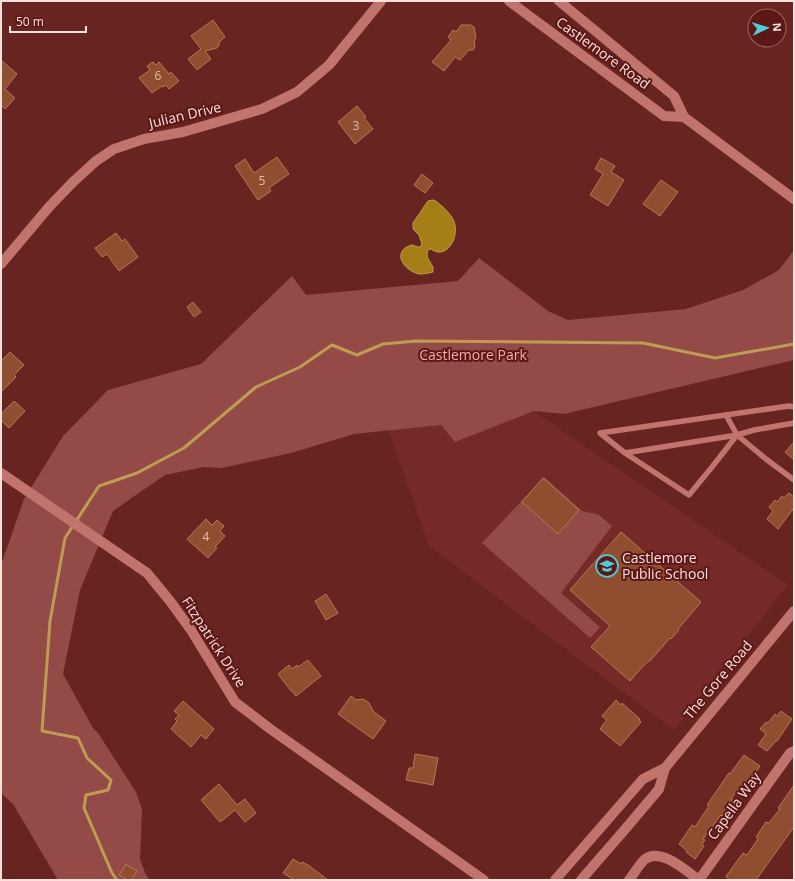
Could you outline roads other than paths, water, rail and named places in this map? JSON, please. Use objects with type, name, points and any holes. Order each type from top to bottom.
[{"type":"street","name":"Julian Drive","points":[[1,264],[49,207],[96,161],[114,149],[144,139],[183,132],[262,110],[297,92],[329,65],[381,1]]},
{"type":"street","name":"Castlemore Road","points":[[509,1],[664,116],[684,117]]},
{"type":"street","name":"Castlemore Road","points":[[558,1],[674,96],[684,117],[794,199]]},
{"type":"street","name":"Fitzpatrick Drive","points":[[1,472],[147,573],[191,630],[235,702],[269,728],[484,880]]},
{"type":"street","name":"The Gore Road","points":[[555,880],[644,779],[665,768],[794,611]]},
{"type":"street","name":"Capella Way","points":[[699,880],[790,753],[794,751]]},
{"type":"street","name":"The Gore Road","points":[[581,880],[659,789],[665,768]]},
{"type":"street","points":[[629,880],[645,860],[654,856],[664,857],[670,860],[699,880]]},
{"type":"lane","points":[[737,435],[689,495],[624,453],[600,433],[789,406],[794,407]]},
{"type":"lane","points":[[726,415],[737,435],[794,480]]},
{"type":"lane","points":[[624,453],[737,435],[754,430],[794,423]]},
{"type":"waterway","points":[[117,880],[112,873],[84,808],[86,795],[108,790],[111,780],[87,758],[78,738],[42,731],[50,621],[65,538],[99,486],[137,473],[184,448],[256,387],[300,367],[332,345],[357,355],[383,344],[416,341],[643,343],[715,358],[794,344]]},
{"type":"place","name":"Castlemore Public School","points":[[607,566]]},
{"type":"park label","name":"Castlemore Park","points":[[473,355]]}]
